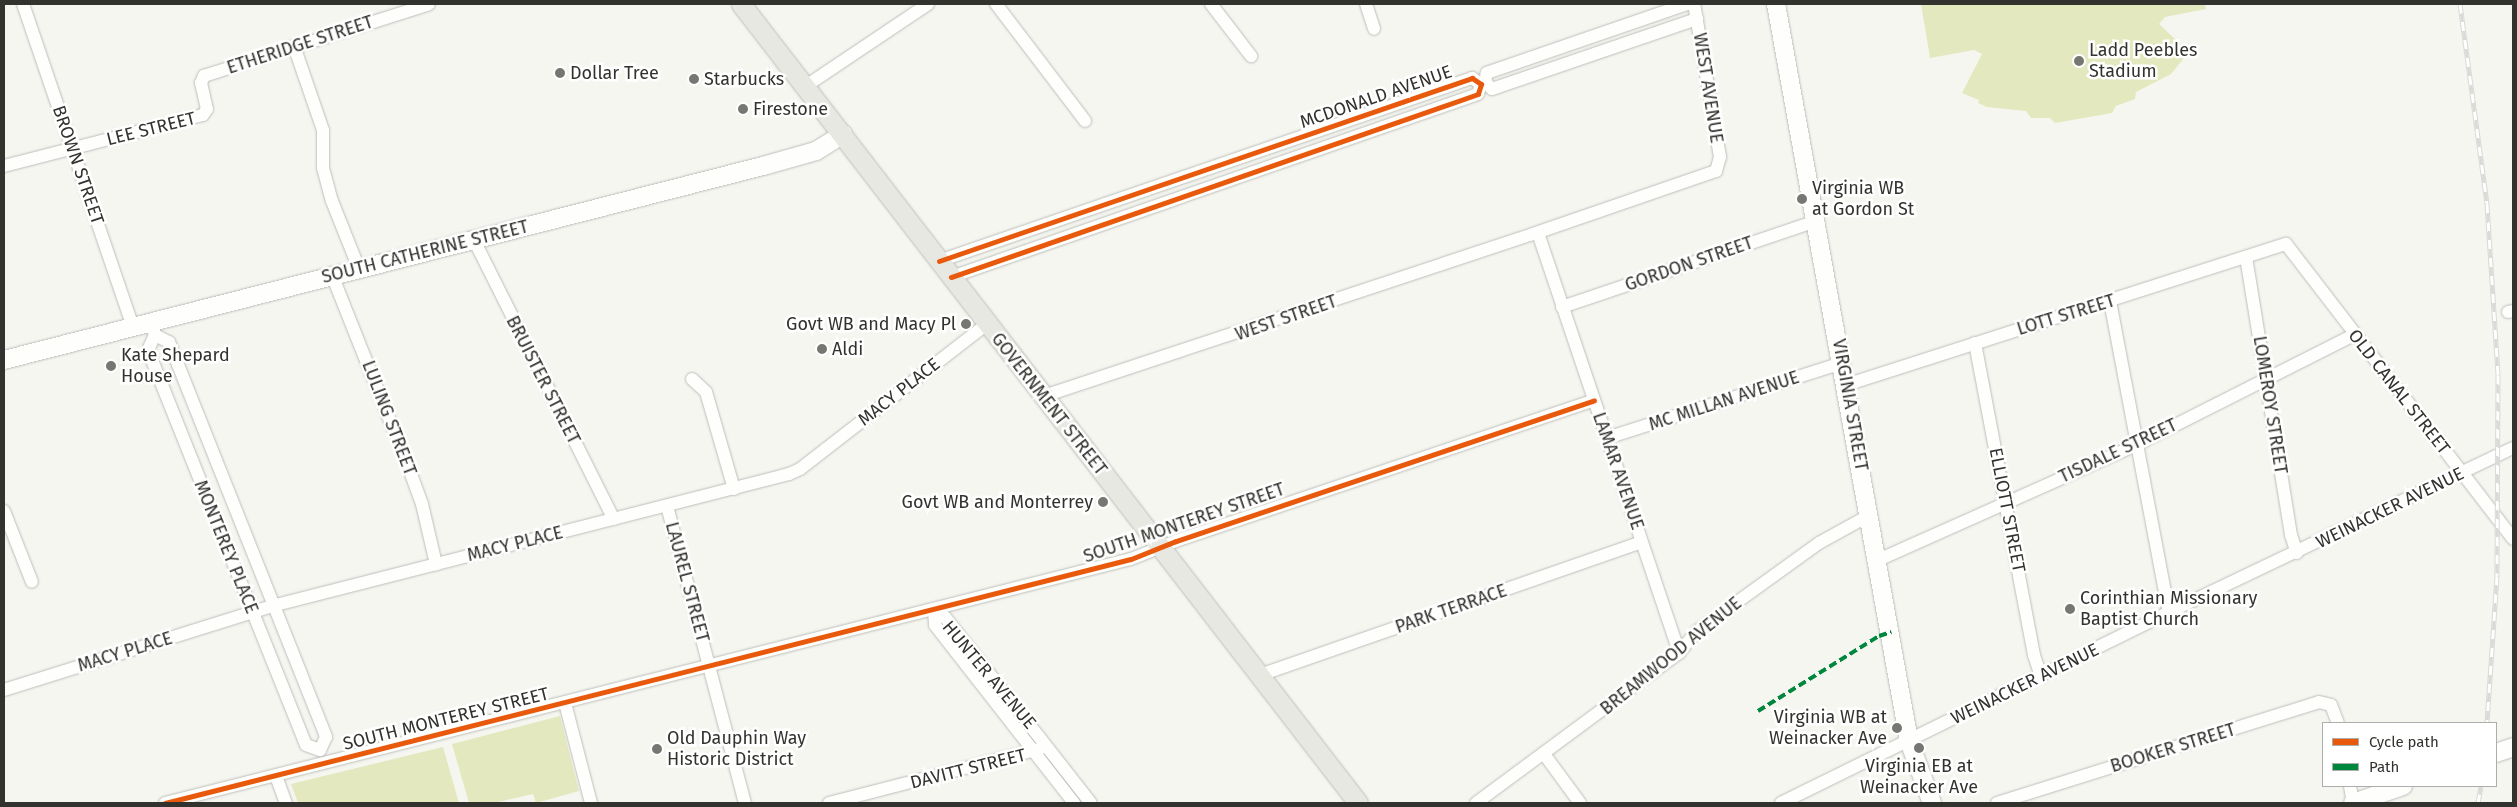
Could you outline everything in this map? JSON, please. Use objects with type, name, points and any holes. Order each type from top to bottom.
[{"type":"main road","name":"GOVERNMENT STREET","points":[[740,4],[806,86],[951,277],[1358,803]]},
{"type":"street","name":"BROWN STREET","points":[[23,4],[133,327]]},
{"type":"street","name":"ETHERIDGE STREET","points":[[207,109],[201,83],[204,76],[429,4]]},
{"type":"street","points":[[806,86],[928,4]]},
{"type":"street","points":[[996,4],[1085,121]]},
{"type":"street","points":[[1211,4],[1251,56]]},
{"type":"street","points":[[1366,4],[1374,29]]},
{"type":"street","points":[[1687,4],[1487,73],[1485,82],[1492,89],[1697,19]]},
{"type":"street","name":"WEST AVENUE","points":[[1694,4],[1720,157],[1716,171]]},
{"type":"street","name":"VIRGINIA STREET","points":[[1776,4],[1870,515],[1909,741],[1932,803]]},
{"type":"street","points":[[294,46],[323,130],[323,168],[332,201],[359,268]]},
{"type":"street","name":"MCDONALD AVENUE","points":[[939,261],[1472,78],[1481,84],[1478,94],[951,277]]},
{"type":"street","name":"LEE STREET","points":[[4,166],[203,115],[207,109]]},
{"type":"street","name":"SOUTH CATHERINE STREET","points":[[4,360],[133,327],[153,328],[332,275],[772,164],[816,151],[843,134]]},
{"type":"street","name":"WEST STREET","points":[[1044,396],[1532,235],[1716,171]]},
{"type":"street","name":"GORDON STREET","points":[[1562,307],[1816,222]]},
{"type":"street","name":"LAMAR AVENUE","points":[[1532,235],[1562,307],[1679,653]]},
{"type":"street","name":"BRUISTER STREET","points":[[474,240],[614,519]]},
{"type":"street","name":"LOTT STREET","points":[[1846,385],[2286,244]]},
{"type":"street","name":"OLD CANAL STREET","points":[[2286,244],[2354,335],[2513,539]]},
{"type":"street","name":"LOMEROY STREET","points":[[2246,257],[2291,535],[2297,552]]},
{"type":"street","name":"LULING STREET","points":[[332,275],[410,471],[436,564]]},
{"type":"street","points":[[2110,301],[2168,612]]},
{"type":"street","name":"MACY PLACE","points":[[4,690],[272,606],[734,489],[800,469],[988,324]]},
{"type":"street","name":"MONTEREY PLACE","points":[[320,750],[306,745],[148,350],[153,328],[169,342],[272,606],[326,738],[320,750],[324,763]]},
{"type":"street","name":"TISDALE STREET","points":[[1878,560],[2138,444],[2354,335]]},
{"type":"street","name":"ELLIOTT STREET","points":[[1975,343],[2034,655],[2041,677]]},
{"type":"street","name":"MC MILLAN AVENUE","points":[[1607,438],[1842,363]]},
{"type":"street","points":[[692,379],[706,392],[734,489]]},
{"type":"street","name":"SOUTH MONTEREY STREET","points":[[165,803],[709,667],[935,613],[1131,560],[1161,548],[1594,400]]},
{"type":"street","name":"WEINACKER AVENUE","points":[[1780,803],[2041,677],[2168,612],[2513,448]]},
{"type":"street","name":"LAUREL STREET","points":[[667,506],[745,803]]},
{"type":"street","points":[[4,511],[32,582]]},
{"type":"street","name":"BREAMWOOD AVENUE","points":[[1476,803],[1679,653],[1697,632],[1819,544],[1870,515]]},
{"type":"street","name":"PARK TERRACE","points":[[1260,676],[1642,542]]},
{"type":"street","name":"HUNTER AVENUE","points":[[1074,803],[935,625],[935,613],[945,617],[1091,803]]},
{"type":"street","name":"BOOKER STREET","points":[[1997,803],[2319,702],[2330,705],[2338,722]]},
{"type":"street","points":[[565,703],[591,803]]},
{"type":"street","name":"DAVITT STREET","points":[[829,803],[1034,752],[1046,745]]},
{"type":"street","points":[[2497,753],[2513,747]]},
{"type":"street","points":[[1544,754],[1580,803]]},
{"type":"street","points":[[276,776],[286,803]]},
{"type":"street","points":[[2350,787],[2353,803],[2400,787]]},
{"type":"green space","name":"Ladd Peebles Stadium","points":[[1921,4],[2205,4],[2206,9],[2165,17],[2159,24],[2189,52],[2171,74],[2136,92],[2135,99],[2116,106],[2112,113],[2055,123],[2050,118],[2031,118],[2026,111],[1987,107],[1978,103],[1979,100],[1962,93],[1982,54],[1974,50],[1930,58]]},
{"type":"green space","points":[[560,716],[579,791],[536,803],[533,794],[494,803],[469,803],[452,744]]},
{"type":"green space","points":[[443,747],[459,803],[298,803],[291,784]]},
{"type":"railway","points":[[2460,4],[2487,204],[2498,375],[2497,576],[2487,722]]},
{"type":"railway","points":[[2478,803],[2481,787]]},
{"type":"marked path","points":[[1758,711],[1879,636],[1891,632]]},
{"type":"cycle path","points":[[939,261],[1472,78],[1481,84],[1478,94],[951,277]]},
{"type":"cycle path","points":[[165,803],[1131,559],[1176,541],[1594,400]]},
{"type":"place","name":"Ladd Peebles Stadium","points":[[2079,61]]},
{"type":"place","name":"Dollar Tree","points":[[560,73]]},
{"type":"place","name":"Starbucks","points":[[694,79]]},
{"type":"place","name":"Firestone","points":[[743,109]]},
{"type":"place","name":"Virginia WB at Gordon St","points":[[1802,199]]},
{"type":"place","name":"Govt WB and Macy Pl","points":[[966,324]]},
{"type":"place","name":"Aldi","points":[[822,349]]},
{"type":"place","name":"Kate Shepard House","points":[[111,366]]},
{"type":"place","name":"Govt WB and Monterrey","points":[[1103,502]]},
{"type":"place","name":"Corinthian Missionary Baptist Church","points":[[2070,609]]},
{"type":"place","name":"Virginia WB at Weinacker Ave","points":[[1897,728]]},
{"type":"place","name":"Virginia EB at Weinacker Ave","points":[[1919,748]]},
{"type":"place","name":"Old Dauphin Way Historic District","points":[[657,749]]}]
